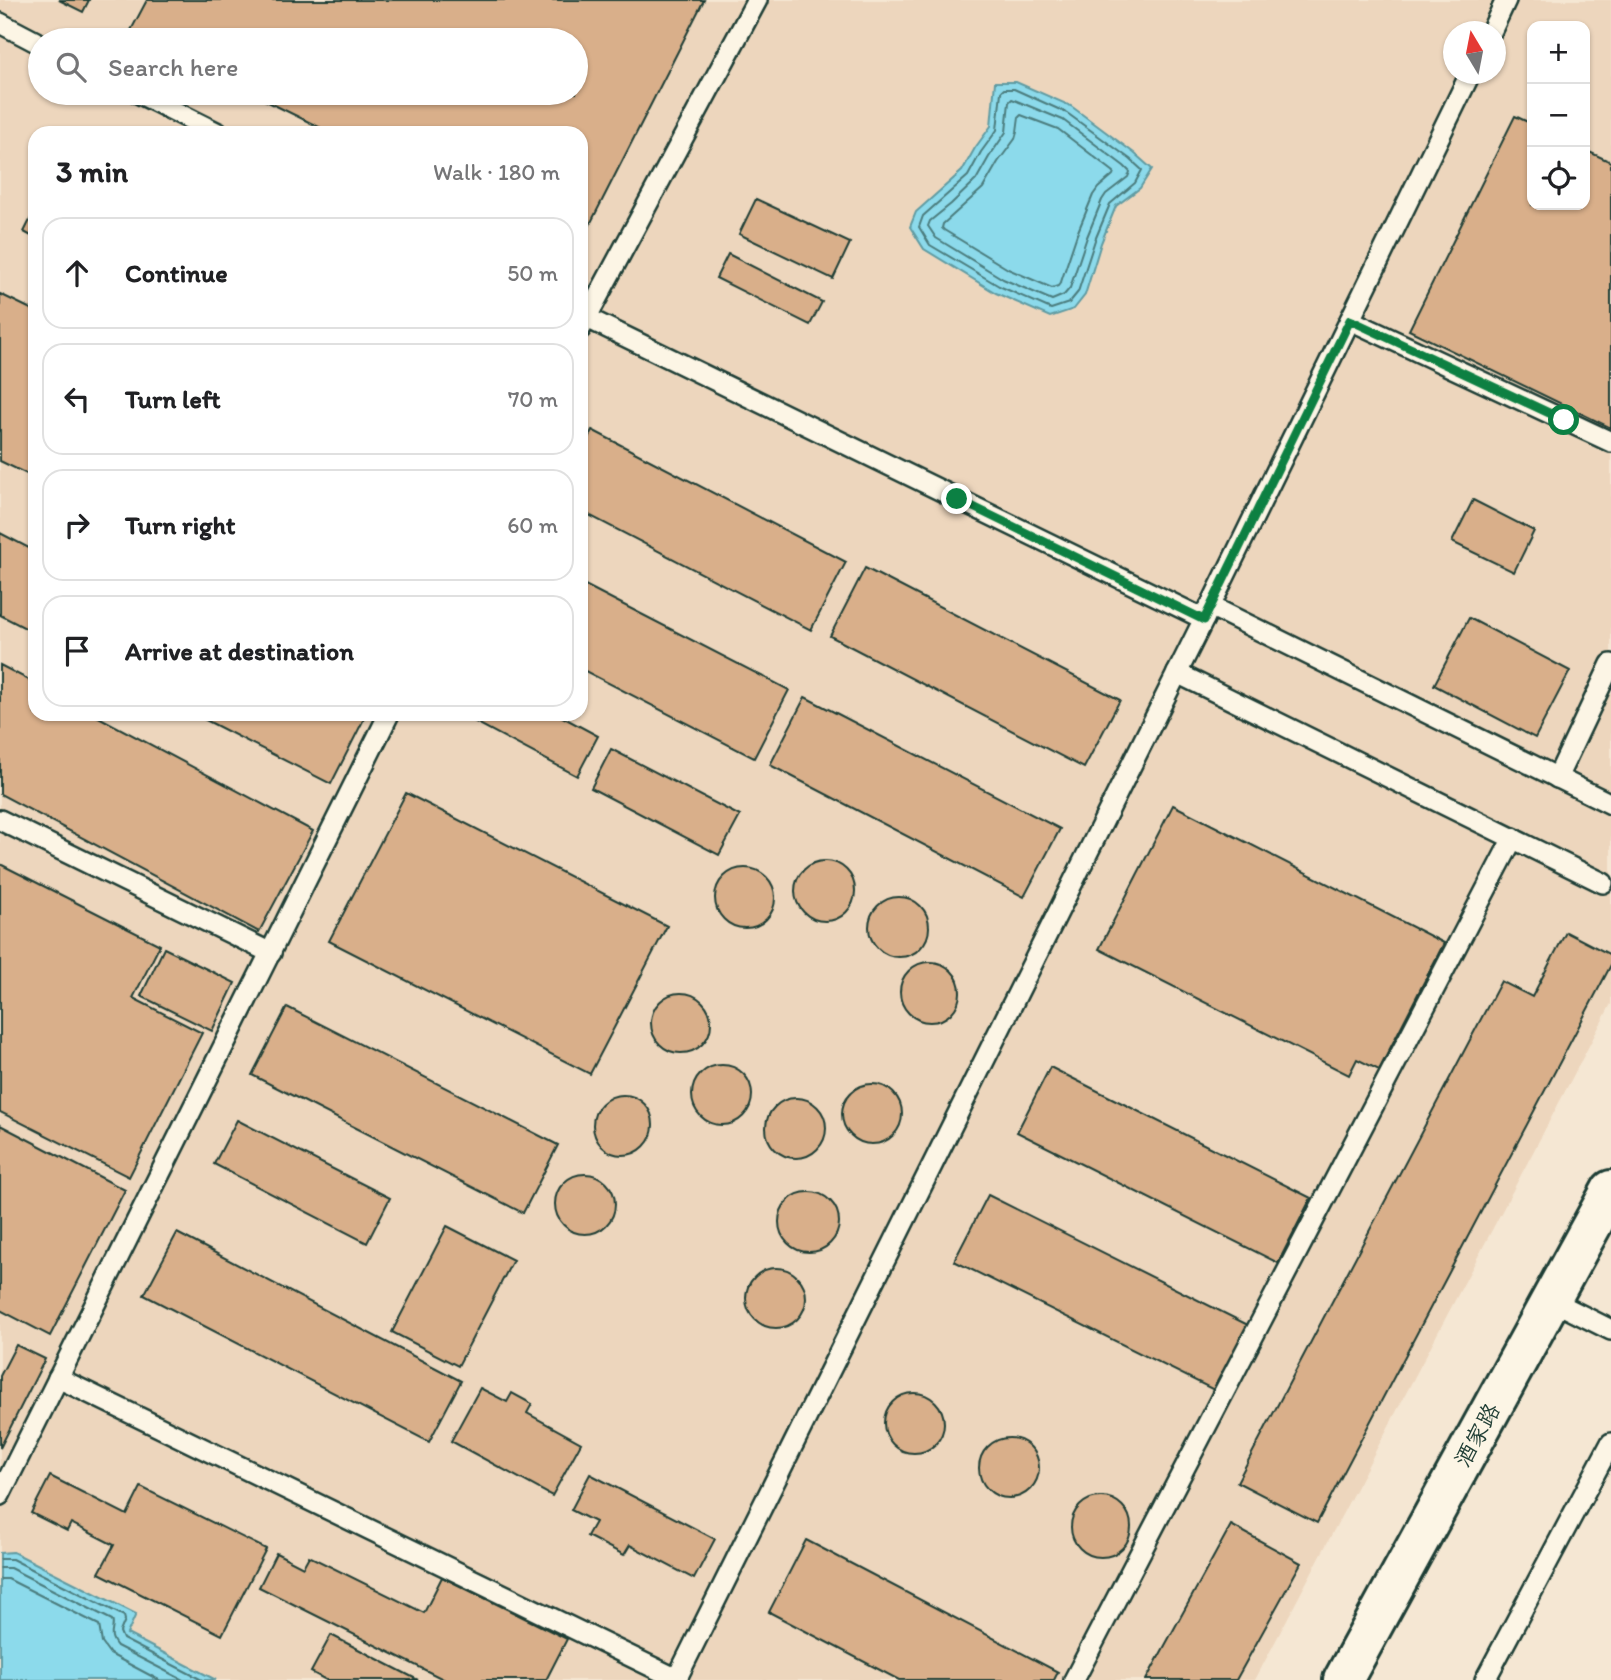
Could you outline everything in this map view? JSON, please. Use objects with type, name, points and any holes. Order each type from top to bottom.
[{"type":"street","name":"酒家路","points":[[1343,1680],[1611,1190]]},
{"type":"lane","points":[[588,312],[758,0]]},
{"type":"lane","points":[[1496,21],[1506,0]]},
{"type":"lane","points":[[0,23],[28,38]]},
{"type":"lane","points":[[58,1378],[676,1680],[1207,613],[1465,84]]},
{"type":"lane","points":[[162,105],[204,126]]},
{"type":"lane","points":[[1350,320],[1611,442]]},
{"type":"lane","points":[[588,323],[1611,804]]},
{"type":"lane","points":[[1557,778],[1611,664]]},
{"type":"lane","points":[[1177,673],[1603,883]]},
{"type":"lane","points":[[0,1495],[386,721]]},
{"type":"lane","points":[[0,820],[271,953]]},
{"type":"lane","points":[[1074,1680],[1513,838]]},
{"type":"lane","points":[[1551,1300],[1611,1330]]},
{"type":"lane","points":[[1485,1680],[1611,1443]]},
{"type":"shaded area","points":[[0,0],[1611,0],[1611,1004],[1255,1680],[0,1680]]},
{"type":"water","points":[[995,82],[1016,82],[1071,106],[1152,169],[1140,188],[1116,206],[1085,295],[1074,309],[1050,317],[996,293],[924,249],[910,227],[916,212],[962,171],[991,126]]},
{"type":"water","points":[[13,1552],[136,1614],[127,1634],[216,1680],[0,1680],[0,1553]]},
{"type":"building","points":[[59,0],[89,0],[83,12]]},
{"type":"building","points":[[147,0],[704,0],[588,228],[588,126],[317,126],[274,105],[588,105],[588,28],[132,28]]},
{"type":"building","points":[[1515,116],[1527,122],[1527,210],[1590,210],[1590,152],[1611,162],[1611,428],[1409,330]]},
{"type":"building","points":[[756,199],[850,243],[833,279],[739,234]]},
{"type":"building","points":[[728,254],[822,302],[810,325],[716,278]]},
{"type":"building","points":[[0,294],[28,308],[28,475],[0,461]]},
{"type":"building","points":[[592,430],[846,562],[811,630],[588,515],[588,438]]},
{"type":"building","points":[[1473,500],[1534,531],[1514,572],[1452,542]]},
{"type":"building","points":[[0,533],[28,547],[28,629],[0,615]]},
{"type":"building","points":[[865,568],[1120,700],[1084,768],[830,636]]},
{"type":"building","points":[[588,587],[789,690],[754,758],[588,673]]},
{"type":"building","points":[[1469,618],[1570,671],[1535,738],[1434,685]]},
{"type":"building","points":[[0,665],[28,679],[28,721],[106,721],[313,831],[259,932],[0,794]]},
{"type":"building","points":[[805,697],[1060,829],[1024,897],[770,765]]},
{"type":"building","points":[[208,721],[363,721],[331,784]]},
{"type":"building","points":[[474,721],[570,721],[598,736],[577,776]]},
{"type":"building","points":[[611,749],[740,816],[719,855],[591,788]]},
{"type":"building","points":[[406,793],[667,926],[590,1074],[329,941]]},
{"type":"building","points":[[1173,805],[1444,943],[1379,1070],[1357,1059],[1349,1075],[1099,949]]},
{"type":"building","points":[[825,861],[846,870],[855,891],[846,912],[825,921],[804,912],[795,891],[804,870]]},
{"type":"building","points":[[0,864],[160,945],[133,998],[202,1033],[129,1177],[0,1112]]},
{"type":"building","points":[[745,868],[766,877],[775,898],[766,919],[745,928],[724,919],[715,898],[724,877]]},
{"type":"building","points":[[899,897],[920,906],[929,927],[920,948],[899,957],[878,948],[869,927],[878,906]]},
{"type":"building","points":[[1566,932],[1611,955],[1611,965],[1317,1523],[1237,1482],[1501,981],[1532,997]]},
{"type":"building","points":[[164,948],[235,983],[212,1031],[141,996]]},
{"type":"building","points":[[930,962],[951,971],[960,992],[951,1013],[930,1022],[909,1013],[900,992],[909,971]]},
{"type":"building","points":[[681,993],[702,1002],[711,1023],[702,1044],[681,1053],[660,1044],[651,1023],[660,1002]]},
{"type":"building","points":[[287,1007],[558,1145],[523,1213],[252,1075]]},
{"type":"building","points":[[722,1065],[743,1074],[752,1095],[743,1116],[722,1125],[701,1116],[692,1095],[701,1074]]},
{"type":"building","points":[[1050,1067],[1311,1198],[1278,1263],[1017,1132]]},
{"type":"building","points":[[872,1084],[893,1093],[902,1114],[893,1135],[872,1144],[851,1135],[842,1114],[851,1093]]},
{"type":"building","points":[[623,1095],[644,1104],[653,1125],[644,1146],[623,1155],[602,1146],[593,1125],[602,1104]]},
{"type":"building","points":[[796,1098],[817,1107],[826,1128],[817,1149],[796,1158],[775,1149],[766,1128],[775,1107]]},
{"type":"building","points":[[237,1120],[390,1198],[367,1243],[214,1164]]},
{"type":"building","points":[[0,1125],[125,1190],[50,1336],[0,1310]]},
{"type":"building","points":[[585,1174],[606,1183],[615,1204],[606,1225],[585,1234],[564,1225],[555,1204],[564,1183]]},
{"type":"building","points":[[809,1192],[830,1201],[839,1222],[830,1243],[809,1252],[788,1243],[779,1222],[788,1201]]},
{"type":"building","points":[[988,1195],[1250,1326],[1216,1391],[954,1261]]},
{"type":"building","points":[[447,1226],[513,1260],[458,1366],[392,1332]]},
{"type":"building","points":[[177,1233],[461,1381],[429,1442],[144,1295]]},
{"type":"building","points":[[776,1268],[797,1277],[806,1298],[797,1319],[776,1328],[755,1319],[746,1298],[755,1277]]},
{"type":"building","points":[[16,1345],[45,1359],[0,1448],[0,1376]]},
{"type":"building","points":[[480,1388],[507,1402],[512,1393],[532,1404],[527,1413],[581,1443],[552,1496],[451,1441]]},
{"type":"building","points":[[914,1393],[935,1402],[944,1423],[935,1444],[914,1453],[893,1444],[884,1423],[893,1402]]},
{"type":"building","points":[[1009,1438],[1030,1447],[1039,1468],[1030,1489],[1009,1498],[988,1489],[979,1468],[988,1447]]},
{"type":"building","points":[[590,1474],[715,1539],[694,1579],[630,1545],[624,1555],[587,1536],[595,1522],[571,1510]]},
{"type":"building","points":[[50,1476],[127,1515],[141,1487],[266,1549],[222,1635],[99,1573],[114,1545],[71,1523],[67,1531],[31,1513]]},
{"type":"building","points":[[1101,1497],[1122,1506],[1131,1527],[1122,1548],[1101,1557],[1080,1548],[1071,1527],[1080,1506]]},
{"type":"building","points":[[1231,1525],[1301,1563],[1236,1680],[1146,1680]]},
{"type":"building","points":[[806,1540],[1058,1672],[1054,1680],[899,1680],[769,1612]]},
{"type":"building","points":[[276,1553],[303,1567],[309,1556],[424,1613],[442,1577],[567,1639],[546,1680],[445,1680],[259,1587]]},
{"type":"building","points":[[331,1635],[418,1680],[326,1680],[311,1672]]},
{"type":"route","points":[[957,499],[1204,620],[1350,320],[1564,420]]}]
